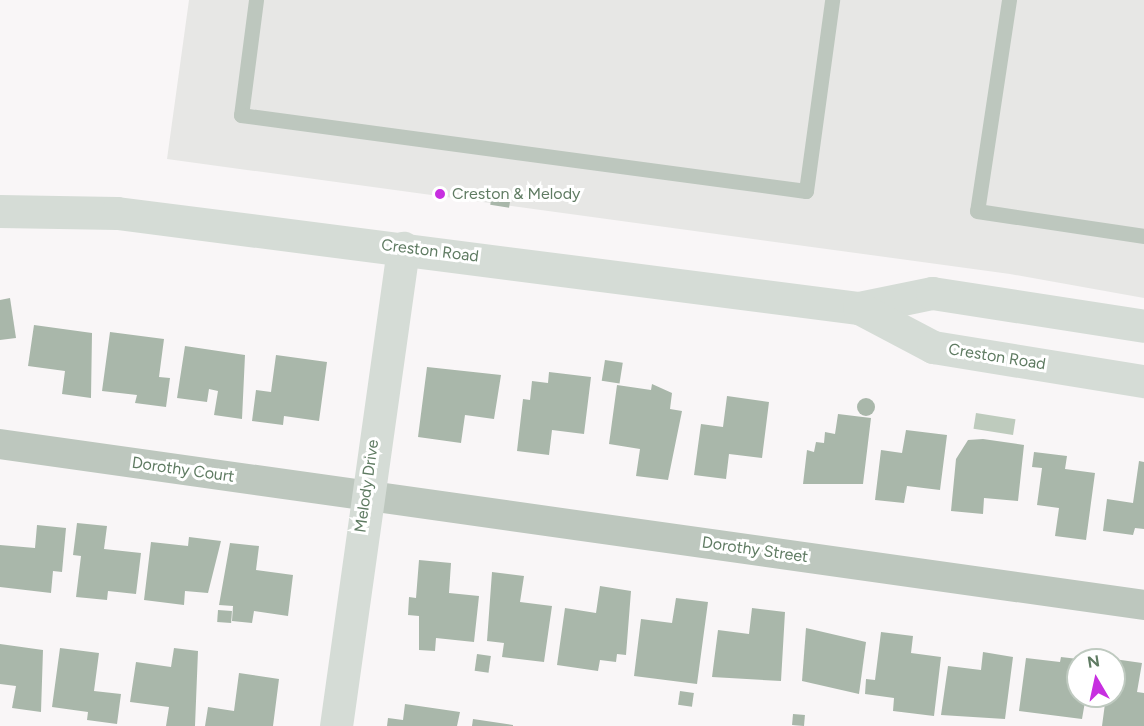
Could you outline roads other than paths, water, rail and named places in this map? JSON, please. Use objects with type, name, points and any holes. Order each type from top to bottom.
[{"type":"main road","name":"Creston Road","points":[[0,211],[117,213],[859,308],[932,293],[1144,326]]},
{"type":"main road","name":"Melody Drive","points":[[336,726],[365,496],[403,248]]},
{"type":"main road","name":"Creston Road","points":[[859,308],[933,347],[1144,381]]},
{"type":"street","name":"Dorothy Court","points":[[0,444],[365,496]]},
{"type":"street","name":"Dorothy Street","points":[[365,496],[1144,605]]},
{"type":"lane","points":[[256,0],[241,115],[806,191],[832,0]]},
{"type":"lane","points":[[1009,0],[976,211],[1144,236]]},
{"type":"place","name":"Creston & Melody","points":[[440,194]]}]
